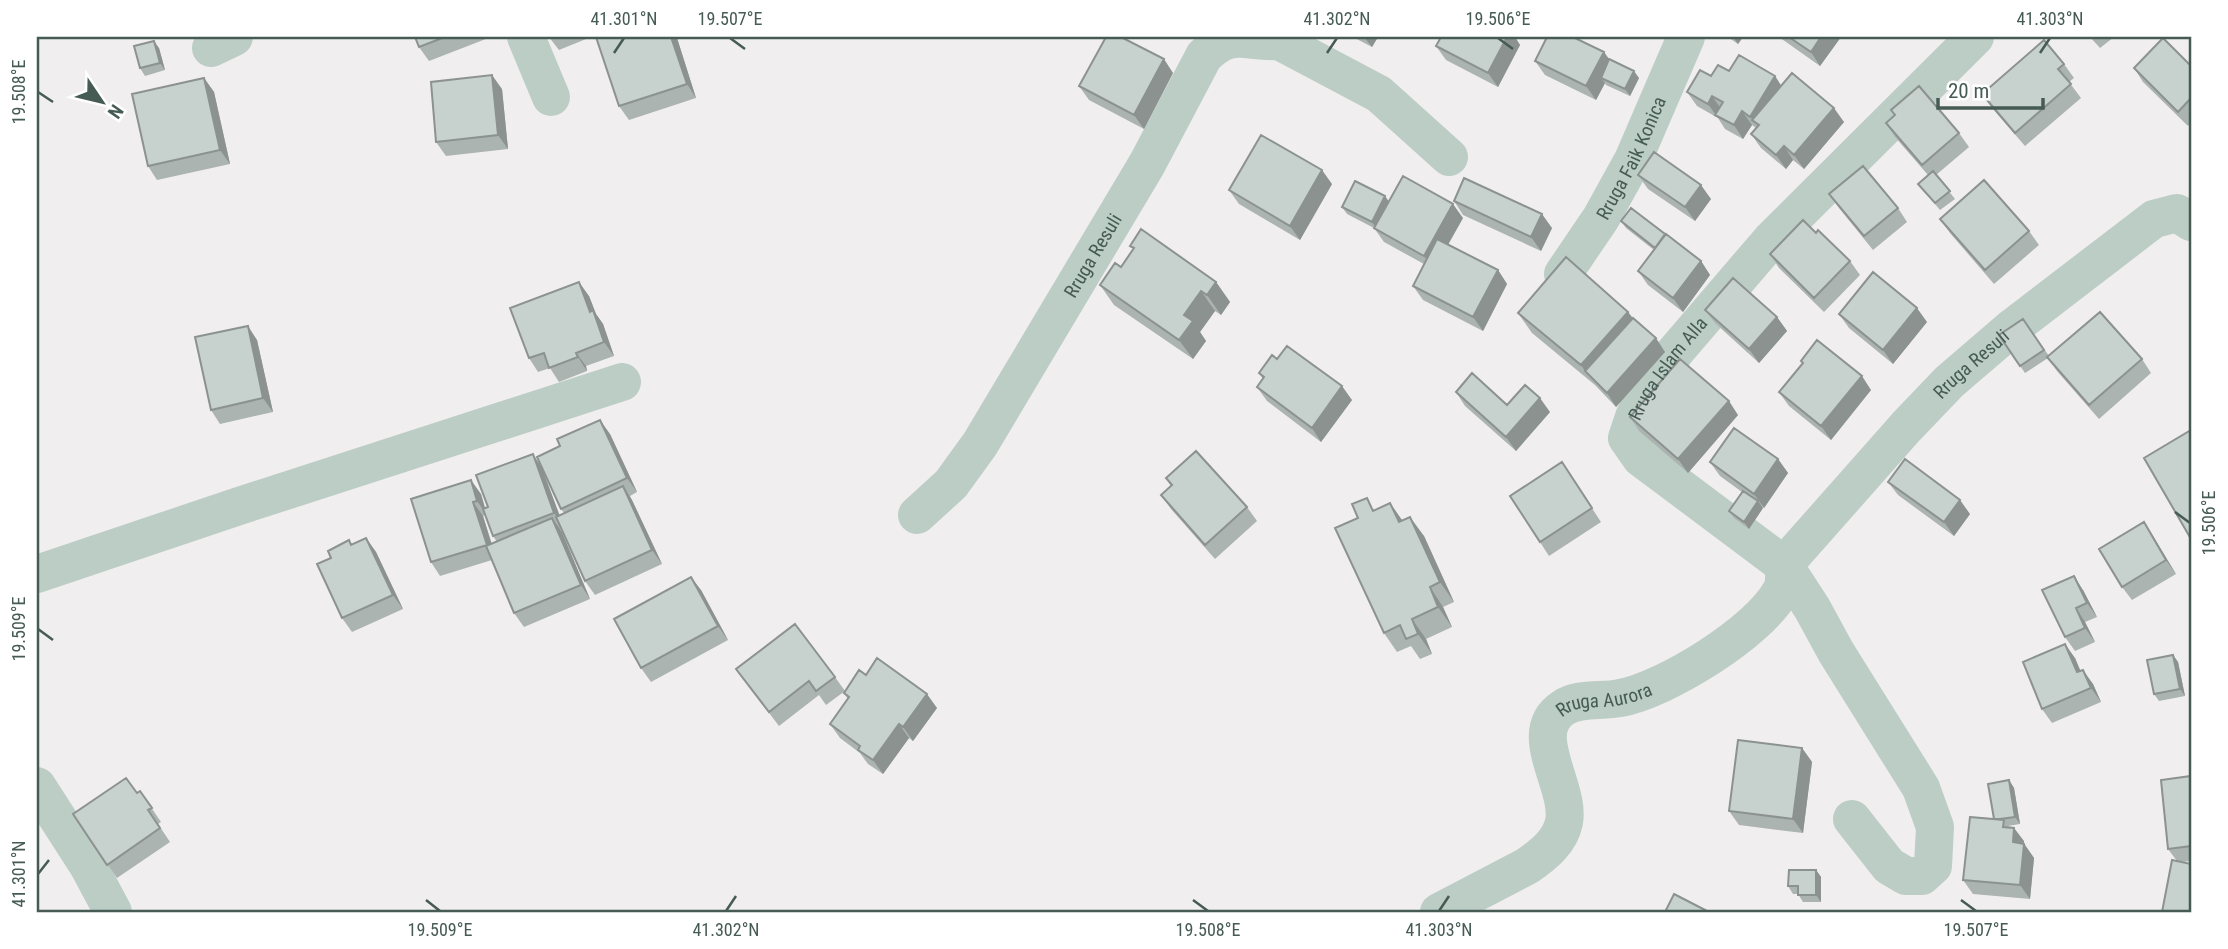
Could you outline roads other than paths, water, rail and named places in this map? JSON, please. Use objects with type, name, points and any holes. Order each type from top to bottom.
[{"type":"street","points":[[526,37],[551,97]]},
{"type":"street","name":"Rruga Resuli","points":[[917,515],[951,484],[980,444],[1147,164],[1204,56],[1217,43],[1234,37],[1259,42],[1280,39]]},
{"type":"street","name":"Rruga Faik Konica","points":[[1563,274],[1601,218],[1633,160],[1686,37]]},
{"type":"street","name":"Rruga Islam Alla","points":[[1784,565],[1641,458],[1628,438],[1634,417],[1646,392],[1675,352],[1771,240],[1975,37]]},
{"type":"street","points":[[1280,39],[1379,94],[1449,157]]},
{"type":"street","name":"Rruga Resuli","points":[[1784,565],[1940,391],[2014,327],[2154,219],[2177,212],[2191,222]]},
{"type":"street","points":[[37,574],[622,382]]},
{"type":"street","points":[[1784,565],[1921,788],[1935,827],[1933,866],[1922,876],[1906,876],[1889,866],[1853,819]]},
{"type":"street","name":"Rruga Aurora","points":[[1439,912],[1527,866],[1556,841],[1564,823],[1564,807],[1550,756],[1547,733],[1551,717],[1565,706],[1584,701],[1620,698],[1658,686],[1683,673],[1753,625],[1769,609],[1783,588],[1784,565]]},
{"type":"street","points":[[37,786],[89,867],[113,912]]}]
